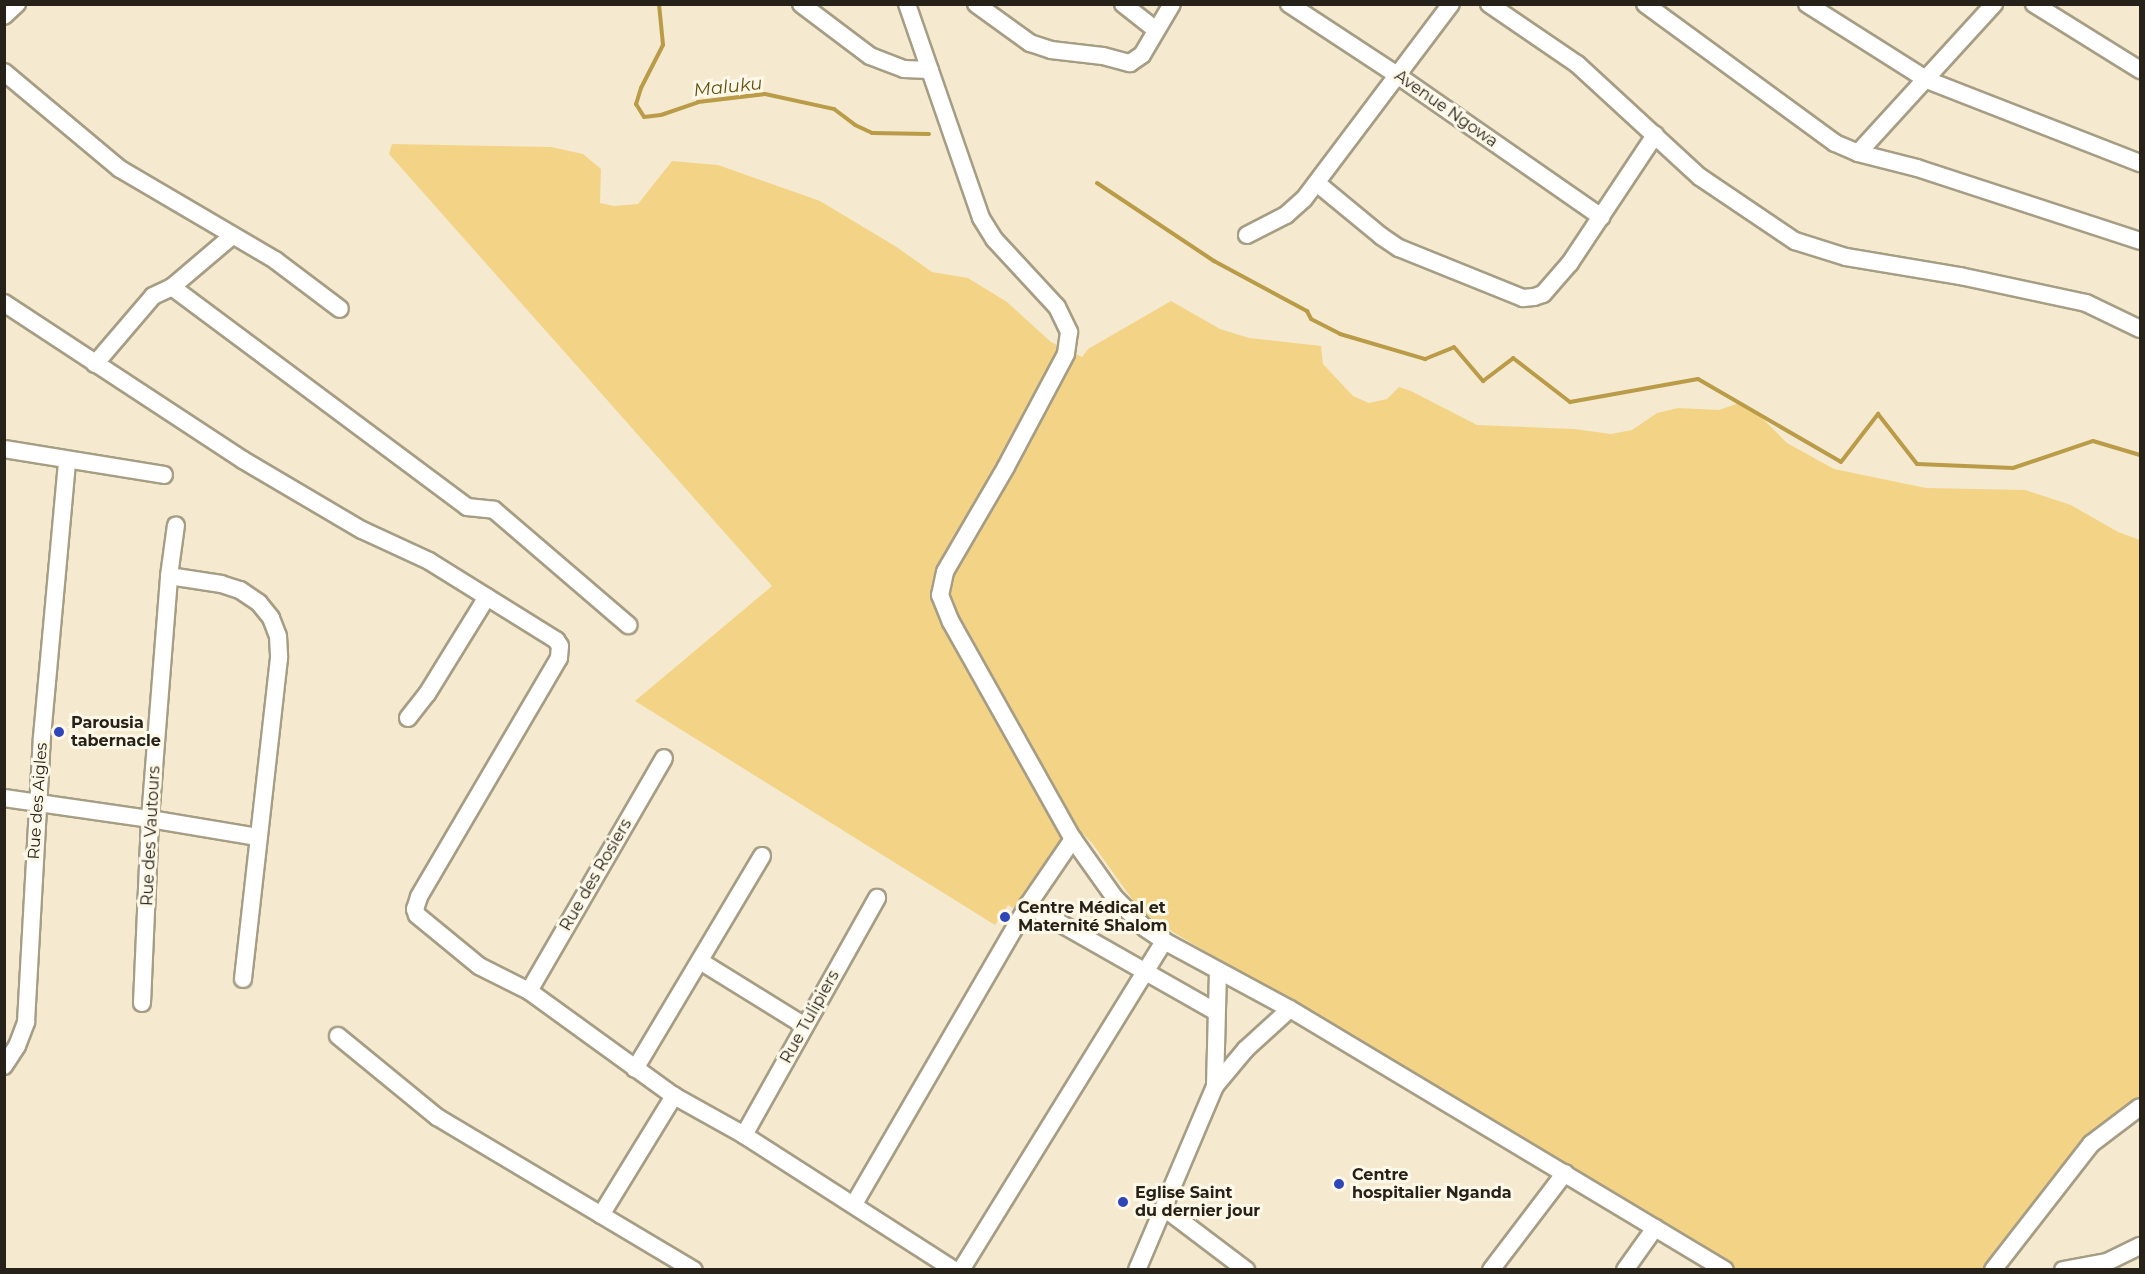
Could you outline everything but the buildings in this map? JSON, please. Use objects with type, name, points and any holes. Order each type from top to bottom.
[{"type":"street","points":[[4,16],[17,4]]},
{"type":"street","points":[[801,4],[870,56],[904,69],[930,70]]},
{"type":"street","points":[[907,4],[941,101],[949,131],[987,229],[1063,316],[1070,340],[1066,354],[1006,467],[945,572],[940,595],[951,622],[1073,839],[1115,898],[1145,928],[1164,941],[1290,1009],[1725,1269]]},
{"type":"street","points":[[976,4],[1029,44],[1050,50],[1103,56],[1125,63],[1136,61],[1142,55],[1172,4]]},
{"type":"street","points":[[1123,4],[1156,30]]},
{"type":"street","name":"Avenue Ngowa","points":[[1289,4],[1397,75],[1601,217]]},
{"type":"street","points":[[1247,235],[1286,215],[1317,184],[1451,4]]},
{"type":"street","points":[[1489,4],[1577,64],[1701,177],[1795,241],[1846,257],[1960,276],[2086,303],[2140,329]]},
{"type":"street","points":[[1645,4],[1836,143],[1858,153],[1917,168],[2140,241]]},
{"type":"street","points":[[1807,4],[1927,80],[2140,163]]},
{"type":"street","points":[[1858,153],[1994,4]]},
{"type":"street","points":[[2034,4],[2140,70]]},
{"type":"street","points":[[4,72],[120,169],[231,237],[274,260],[340,309]]},
{"type":"street","points":[[1317,184],[1399,248],[1523,298],[1543,294],[1570,263],[1655,135]]},
{"type":"street","points":[[95,364],[153,296],[172,287],[231,237]]},
{"type":"street","points":[[172,287],[466,507],[494,510],[628,625]]},
{"type":"street","points":[[4,303],[228,450],[341,518],[429,561],[556,640],[561,652],[424,887],[415,909],[422,922],[479,966],[528,991],[674,1096],[744,1135],[954,1269]]},
{"type":"street","points":[[4,450],[164,475]]},
{"type":"street","name":"Rue des Aigles","points":[[4,1066],[17,1046],[26,1022],[38,803],[67,460]]},
{"type":"street","name":"Rue des Vautours","points":[[142,1003],[150,819],[169,576],[176,525]]},
{"type":"street","points":[[169,576],[221,584],[240,590],[259,603],[271,618],[278,636],[279,658],[243,979]]},
{"type":"street","points":[[408,718],[428,694],[487,597]]},
{"type":"street","name":"Rue des Rosiers","points":[[528,991],[664,758]]},
{"type":"street","points":[[4,798],[258,837]]},
{"type":"street","points":[[855,1204],[1028,905],[1073,839]]},
{"type":"street","points":[[635,1069],[762,856]]},
{"type":"street","name":"Rue Tulipiers","points":[[744,1135],[877,898]]},
{"type":"street","points":[[1028,905],[1216,1012]]},
{"type":"street","points":[[961,1269],[1147,972],[1164,941]]},
{"type":"street","points":[[700,961],[805,1026]]},
{"type":"street","points":[[1215,1086],[1218,971]]},
{"type":"street","points":[[1137,1269],[1215,1086],[1246,1048],[1290,1009]]},
{"type":"street","points":[[338,1036],[437,1117],[694,1269]]},
{"type":"street","points":[[601,1215],[674,1096]]},
{"type":"street","points":[[1993,1269],[2086,1149],[2140,1107]]},
{"type":"street","points":[[1491,1269],[1564,1173]]},
{"type":"street","points":[[1164,1208],[1246,1269]]},
{"type":"street","points":[[1625,1269],[1655,1228]]},
{"type":"street","points":[[2063,1269],[2107,1262],[2140,1246]]},
{"type":"shaded area","points":[[392,144],[551,147],[583,154],[601,169],[600,203],[614,206],[638,204],[672,161],[718,165],[820,201],[895,246],[932,272],[968,278],[1007,302],[1051,342],[1082,357],[1088,349],[1171,301],[1220,329],[1249,338],[1321,346],[1323,364],[1353,396],[1369,403],[1387,399],[1399,387],[1477,425],[1574,429],[1611,434],[1632,430],[1657,413],[1678,408],[1719,410],[1739,403],[1753,409],[1787,443],[1834,469],[1926,488],[2025,490],[2071,505],[2118,532],[2140,540],[2140,1101],[2063,1168],[1984,1269],[1733,1269],[1429,1084],[1156,922],[1139,909],[1092,843],[1074,825],[1019,911],[1008,905],[995,925],[635,701],[772,586],[389,154]]},
{"type":"waterway","name":"Maluku","points":[[659,4],[663,45],[641,88],[636,104],[644,117],[661,115],[698,102],[765,94],[834,109],[855,125],[872,133],[929,134]]},
{"type":"waterway","points":[[1097,183],[1214,261],[1307,311],[1311,319],[1340,334],[1425,359],[1454,347],[1483,381],[1513,358],[1570,402],[1698,379],[1841,462],[1878,414],[1917,464],[2013,468],[2093,441],[2140,455]]},
{"type":"place","name":"Parousia tabernacle","points":[[59,732]]},
{"type":"place","name":"Centre Médical et Maternité Shalom","points":[[1005,917]]},
{"type":"place","name":"Centre hospitalier Nganda","points":[[1339,1184]]},
{"type":"place","name":"Eglise Saint du dernier jour","points":[[1123,1202]]}]
